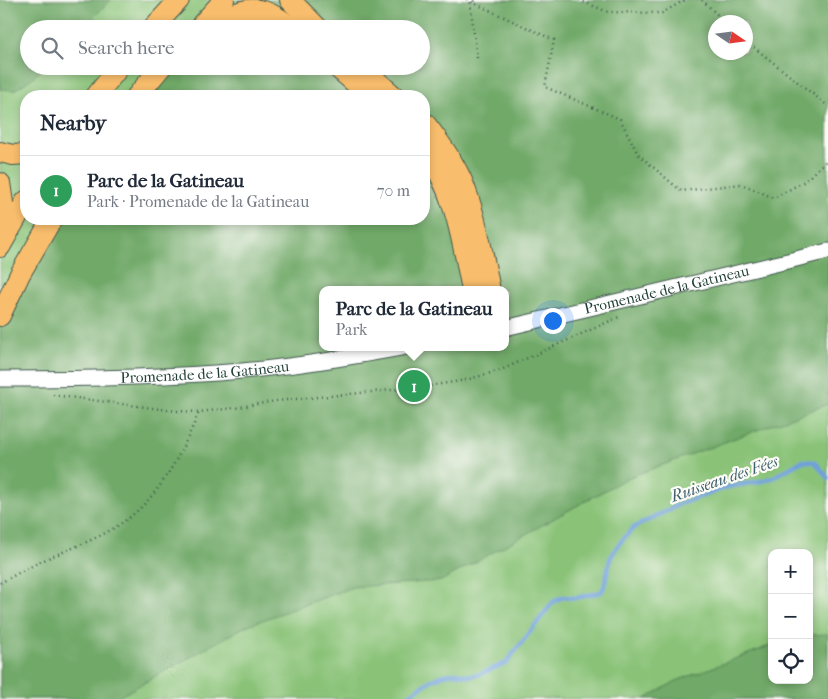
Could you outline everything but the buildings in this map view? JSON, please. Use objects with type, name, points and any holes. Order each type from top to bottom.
[{"type":"highway","points":[[160,20],[179,0]]},
{"type":"highway","points":[[205,20],[224,0]]},
{"type":"highway","points":[[290,0],[310,20]]},
{"type":"highway","points":[[224,20],[239,11],[252,9],[263,9],[274,13],[282,20]]},
{"type":"highway","points":[[101,90],[113,75]]},
{"type":"highway","points":[[142,90],[154,75]]},
{"type":"highway","points":[[346,75],[363,90]]},
{"type":"highway","points":[[370,75],[387,90]]},
{"type":"highway","points":[[430,131],[449,158],[465,188],[471,206],[489,286]]},
{"type":"highway","points":[[0,152],[20,154]]},
{"type":"highway","points":[[430,158],[453,204],[471,286]]},
{"type":"highway","points":[[0,183],[3,203],[0,224]]},
{"type":"highway","points":[[0,247],[20,212]]},
{"type":"highway","points":[[0,316],[20,274],[49,225]]},
{"type":"street","name":"Promenade de la Gatineau","points":[[509,327],[828,250]]},
{"type":"street","name":"Promenade de la Gatineau","points":[[0,379],[163,376],[243,371],[386,351]]},
{"type":"path","points":[[469,1],[478,0]]},
{"type":"path","points":[[579,0],[608,12],[653,13],[662,13],[685,0]]},
{"type":"path","points":[[702,0],[717,15]]},
{"type":"path","points":[[469,1],[477,58]]},
{"type":"path","points":[[469,1],[554,40],[546,87],[620,119],[638,154],[681,191],[742,184],[774,198],[805,181],[828,159]]},
{"type":"path","points":[[753,47],[828,106]]},
{"type":"path","points":[[48,394],[176,411],[199,412],[276,400],[423,387],[484,376],[627,315]]},
{"type":"path","points":[[0,583],[42,561],[94,539],[130,517],[158,489],[170,472],[199,412]]},
{"type":"green space","points":[[0,0],[828,0],[828,699],[0,699]]},
{"type":"green space","points":[[0,0],[111,0],[91,20],[20,20],[20,75],[36,75],[15,90],[0,89]]},
{"type":"green space","points":[[240,0],[828,0],[828,404],[627,478],[441,581],[353,587],[246,626],[115,699],[0,699],[0,318],[54,225],[430,225],[430,90],[149,90],[163,75],[430,75],[430,20],[216,20]]},
{"type":"green space","points":[[828,634],[828,699],[645,699],[676,681],[768,646],[768,684],[813,684],[813,635]]},
{"type":"waterway","name":"Ruisseau des Fées","points":[[403,699],[430,681],[444,675],[456,673],[469,676],[480,674],[506,663],[553,602],[563,597],[576,598],[601,592],[604,587],[610,559],[618,545],[633,528],[682,503],[728,487],[774,477],[802,461],[815,462],[828,478]]},
{"type":"place","name":"Parc de la Gatineau","points":[[414,386]]}]
